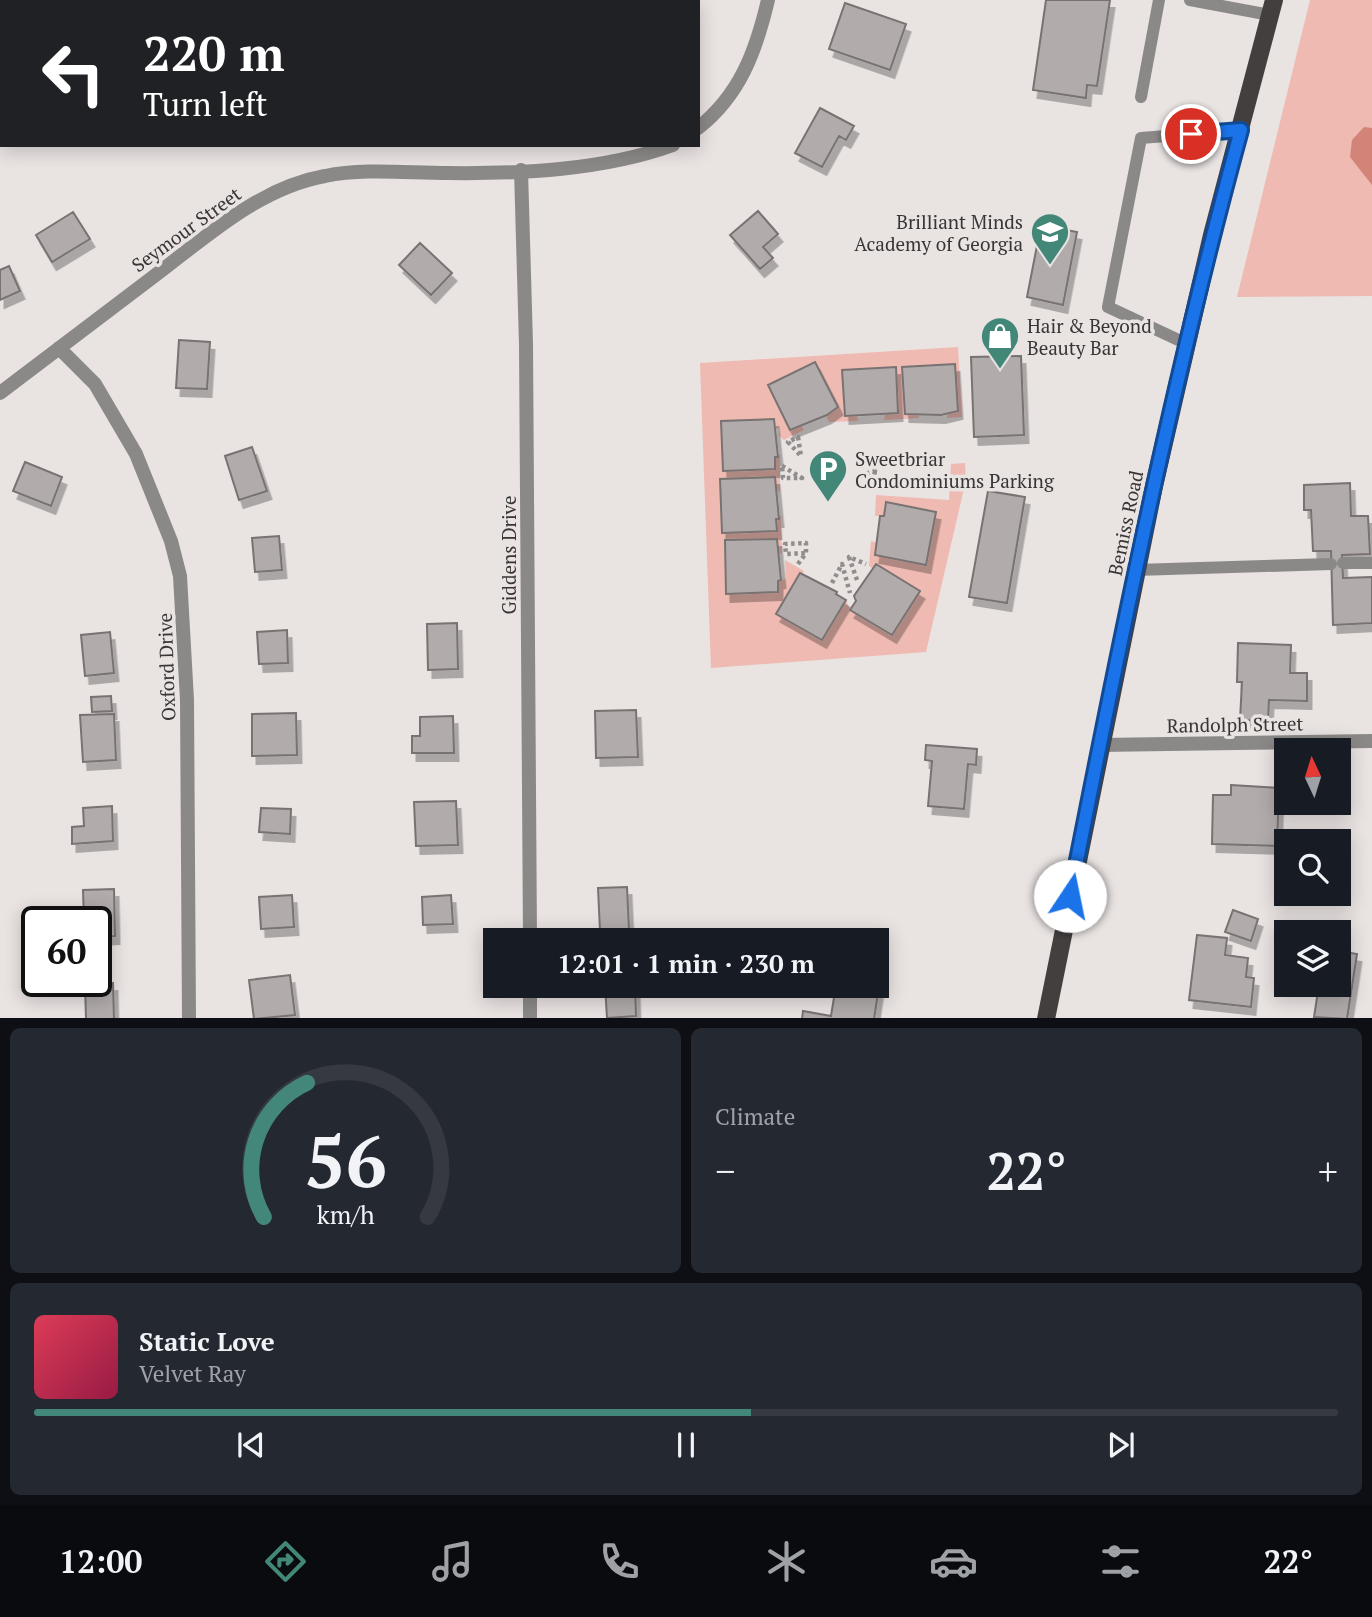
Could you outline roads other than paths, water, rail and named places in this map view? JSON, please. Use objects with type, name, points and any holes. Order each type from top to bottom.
[{"type":"main road","name":"Bemiss Road","points":[[1046,1018],[1136,570],[1187,344],[1272,8]]},
{"type":"street","points":[[700,126],[729,100],[748,66],[768,0]]},
{"type":"street","name":"Seymour Street","points":[[0,393],[250,204],[302,182],[326,175],[521,170],[643,156],[668,147]]},
{"type":"street","name":"Giddens Drive","points":[[521,170],[526,344],[530,928]]},
{"type":"street","name":"Oxford Drive","points":[[59,348],[95,384],[136,454],[171,541],[180,576],[187,700],[189,1018]]},
{"type":"street","name":"Randolph Street","points":[[1100,746],[1372,741]]},
{"type":"street","points":[[530,998],[530,1018]]},
{"type":"lane","points":[[1141,97],[1158,0]]},
{"type":"lane","points":[[1190,0],[1272,8]]},
{"type":"lane","points":[[1187,344],[1108,307],[1141,138],[1241,130]]},
{"type":"lane","points":[[1136,570],[1372,563]]},
{"type":"place","name":"Brilliant Minds Academy of Georgia","points":[[1050,266]]},
{"type":"place","name":"Hair & Beyond Beauty Bar","points":[[1000,370]]},
{"type":"place","name":"Sweetbriar Condominiums Parking","points":[[828,503]]}]
